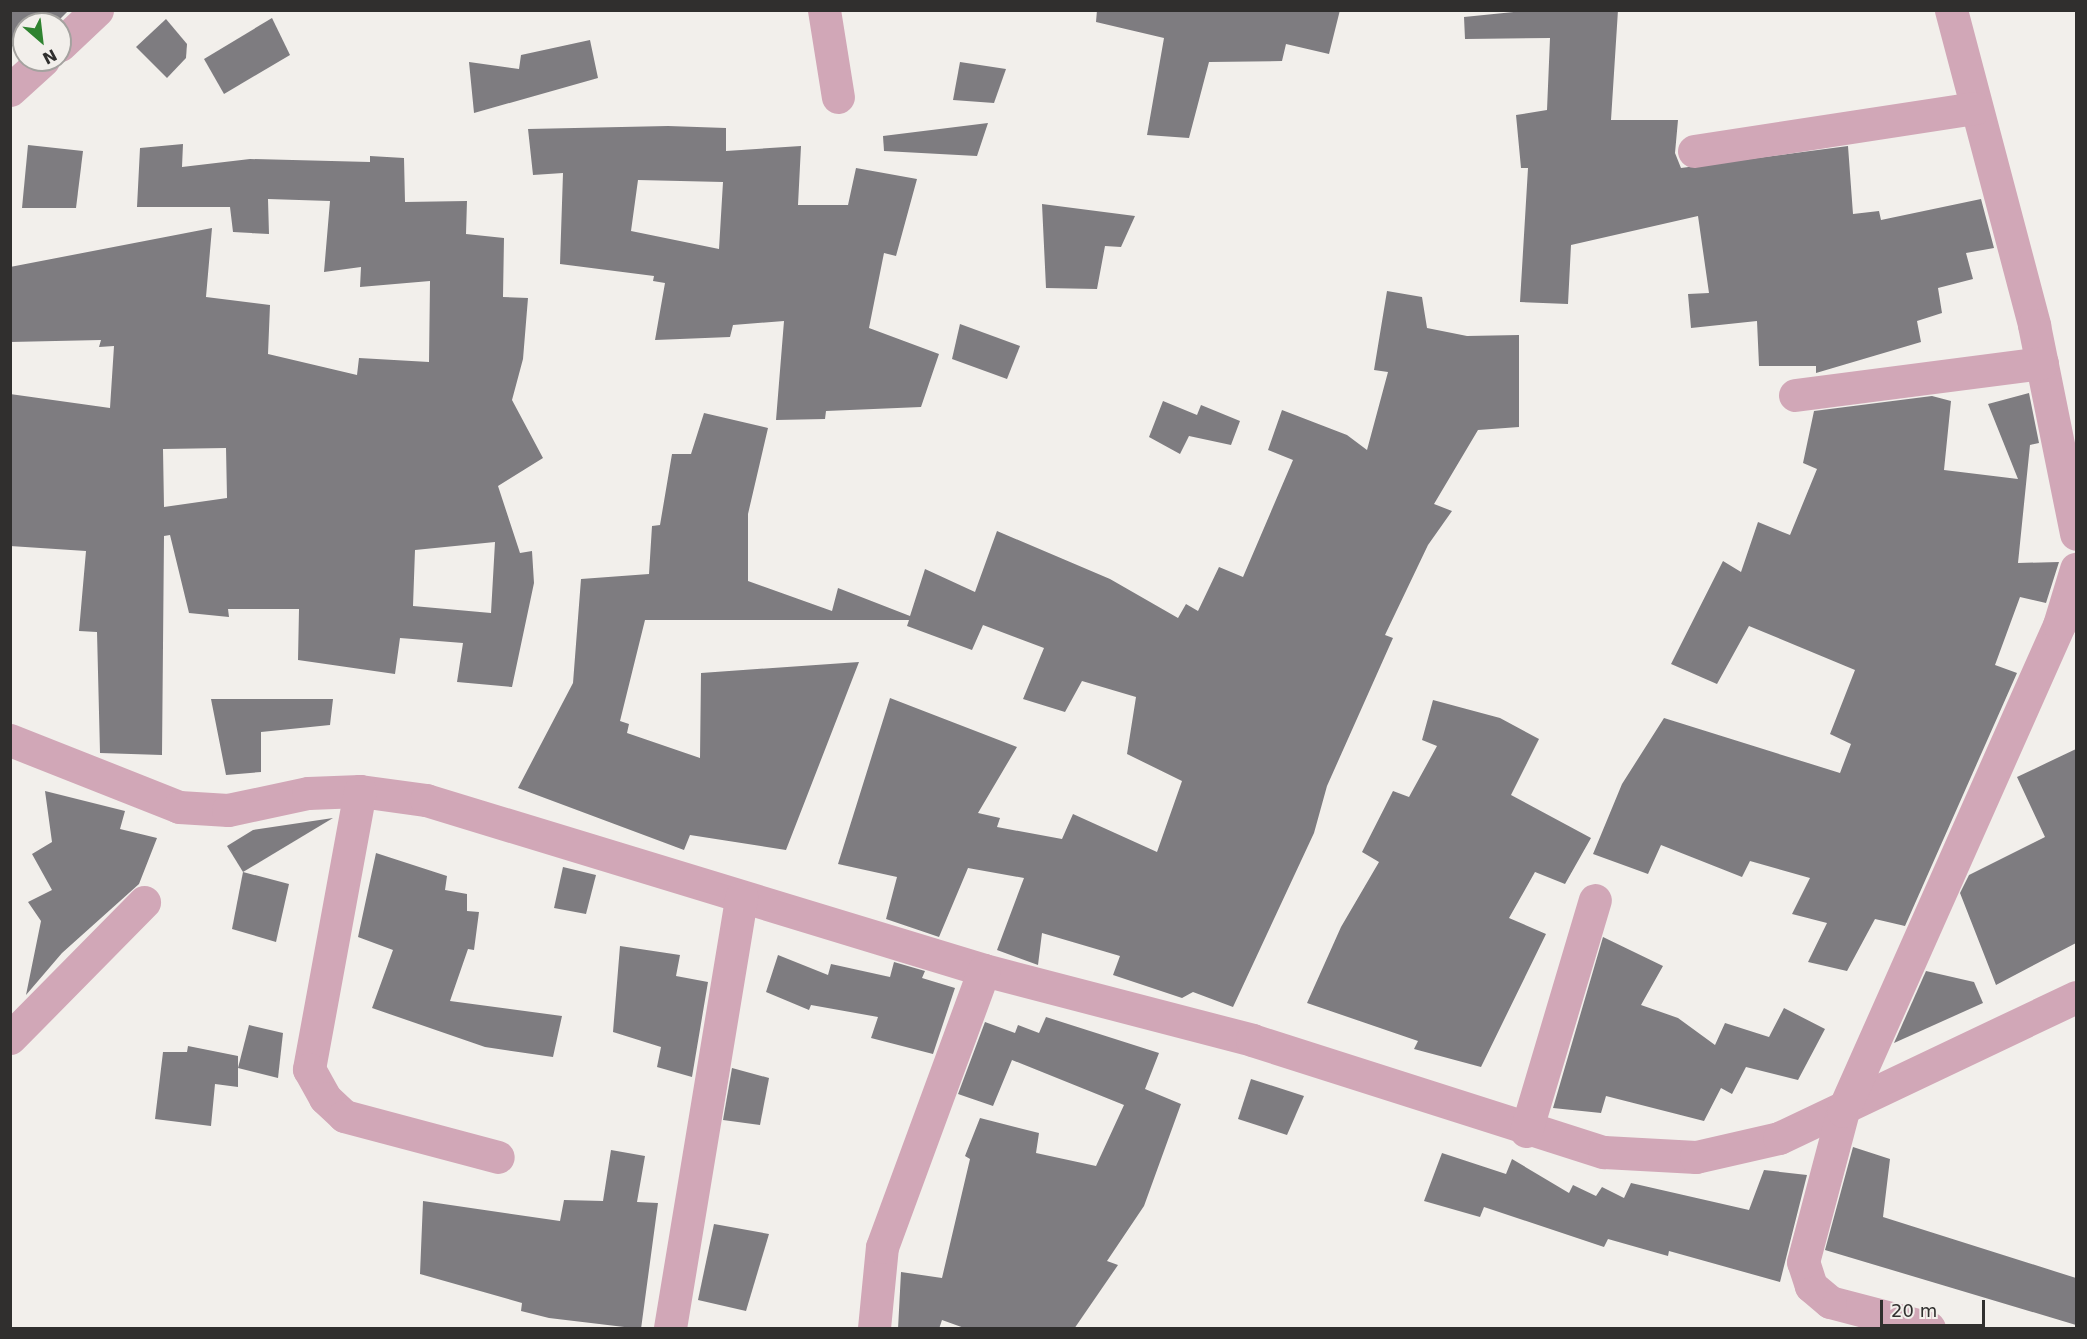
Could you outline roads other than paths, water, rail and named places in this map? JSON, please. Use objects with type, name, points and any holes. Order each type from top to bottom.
[{"type":"street","points":[[72,34],[97,10]]},
{"type":"street","points":[[824,10],[838,97]]},
{"type":"street","points":[[1951,10],[2042,363],[2076,534]]},
{"type":"street","points":[[10,90],[30,72]]},
{"type":"street","points":[[1694,151],[1975,108]]},
{"type":"street","points":[[1795,395],[2042,363]]},
{"type":"street","points":[[1929,1329],[1830,1302],[1811,1286],[1803,1262],[1843,1111],[2031,690],[2076,569]]},
{"type":"street","points":[[10,740],[179,807],[228,810],[308,793],[360,791],[426,800],[984,970],[1252,1040],[1526,1131],[1604,1152],[1696,1157],[1779,1138],[1843,1111],[2076,997]]},
{"type":"street","points":[[360,791],[309,1069],[325,1098],[344,1116],[498,1157]]},
{"type":"street","points":[[670,1329],[741,897]]},
{"type":"street","points":[[1526,1131],[1595,900]]},
{"type":"street","points":[[10,1038],[144,902]]},
{"type":"street","points":[[874,1329],[885,1237],[984,970]]}]
